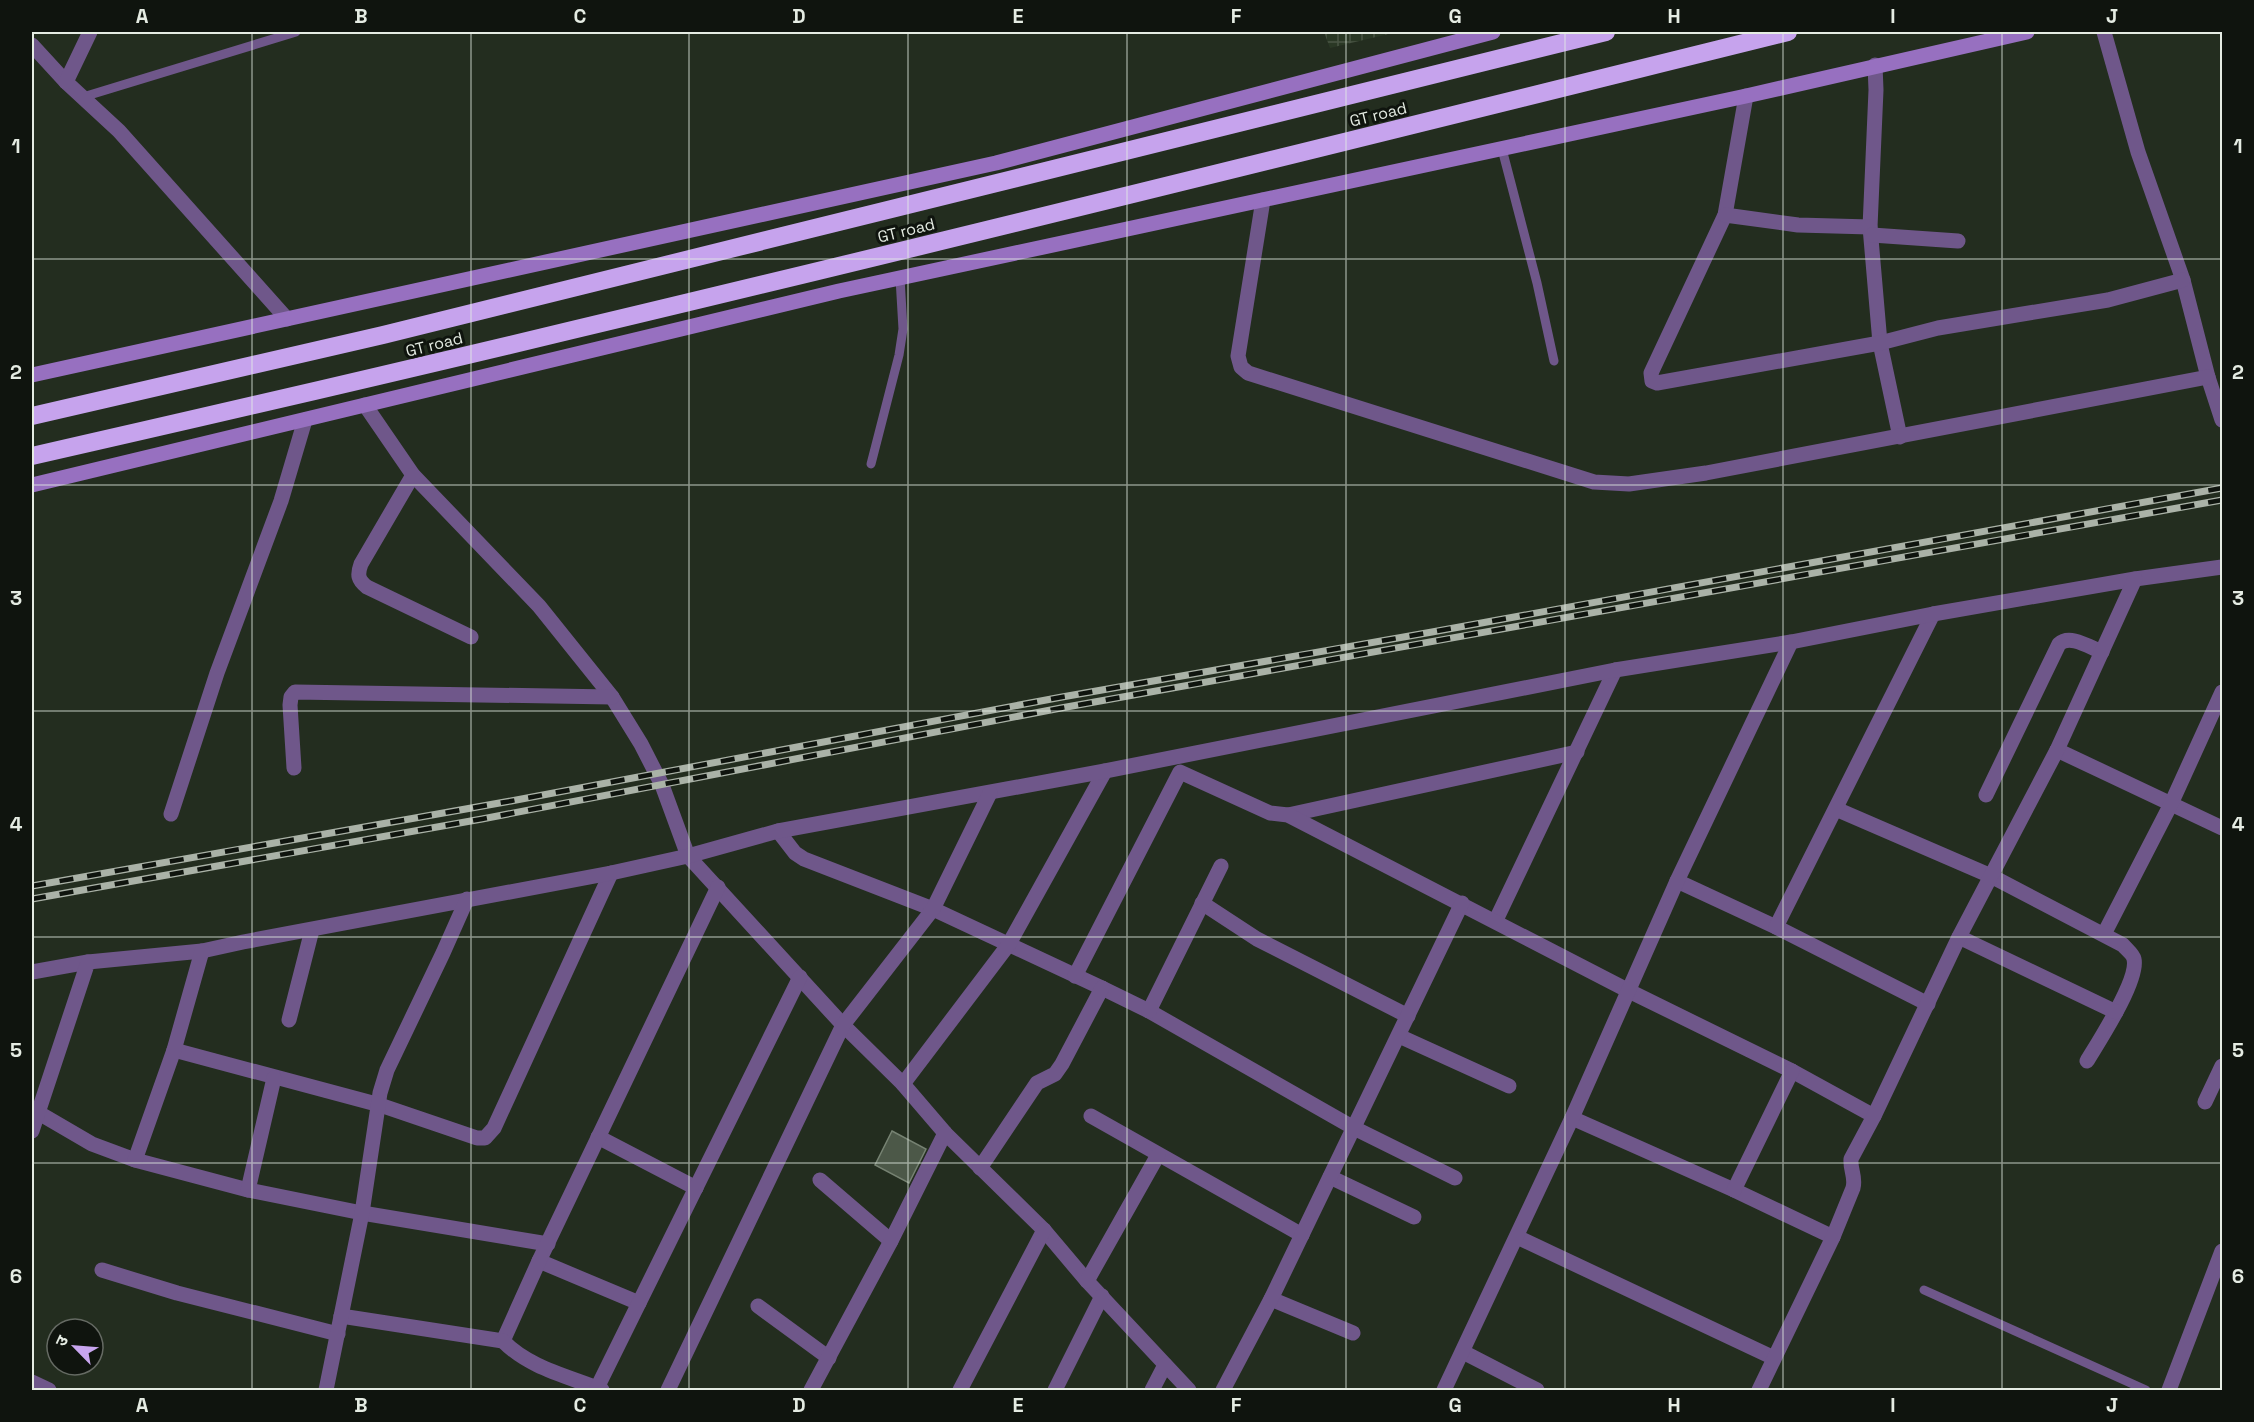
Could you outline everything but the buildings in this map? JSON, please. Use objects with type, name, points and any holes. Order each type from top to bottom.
[{"type":"highway","name":"GT road","points":[[32,417],[383,335],[1606,32]]},
{"type":"highway","name":"GT road","points":[[32,456],[386,376],[1036,219],[1788,32]]},
{"type":"main road","points":[[32,375],[996,163],[1493,32]]},
{"type":"main road","points":[[32,485],[900,278],[1746,96],[2004,34],[2027,32]]},
{"type":"street","points":[[66,82],[90,32]]},
{"type":"street","points":[[2104,32],[2138,152],[2183,280],[2208,377],[2223,420]]},
{"type":"street","points":[[32,45],[66,82],[119,131],[286,319]]},
{"type":"street","points":[[1875,65],[1871,231],[1880,343],[1900,437]]},
{"type":"street","points":[[1746,96],[1725,215],[1651,373],[1652,381],[1657,383],[1880,343],[1938,328],[2108,300],[2183,280]]},
{"type":"street","points":[[1263,200],[1238,356],[1241,367],[1248,373],[1594,482],[1629,484],[1706,473],[2208,377]]},
{"type":"street","points":[[1725,215],[1798,225],[1958,241]]},
{"type":"street","points":[[364,405],[413,475],[539,606],[612,698],[641,744],[662,785],[688,856],[843,1025],[903,1084],[945,1133],[1044,1230],[1087,1281],[1189,1390]]},
{"type":"street","points":[[171,814],[217,673],[281,501],[305,420]]},
{"type":"street","points":[[413,475],[361,564],[358,574],[360,581],[367,587],[471,637]]},
{"type":"street","points":[[32,972],[88,962],[202,951],[611,873],[688,856],[778,831],[1105,771],[1615,670],[1791,642],[1933,614],[2135,579],[2223,567]]},
{"type":"street","points":[[1760,1390],[1833,1237],[1853,1188],[1855,1180],[1850,1167],[1851,1160],[1959,938],[2057,750],[2135,579]]},
{"type":"street","points":[[1776,927],[1933,614]]},
{"type":"street","points":[[1986,795],[2059,644],[2063,640],[2070,639],[2102,652]]},
{"type":"street","points":[[1444,1390],[1572,1118],[1677,880],[1791,642]]},
{"type":"street","points":[[1496,920],[1615,670]]},
{"type":"street","points":[[294,768],[290,705],[291,697],[295,692],[612,698]]},
{"type":"street","points":[[2104,934],[2170,804],[2223,692]]},
{"type":"street","points":[[2057,750],[2223,828]]},
{"type":"street","points":[[1075,976],[1180,772],[1270,813],[1288,815],[1577,752]]},
{"type":"street","points":[[903,1084],[1009,944],[1105,771]]},
{"type":"street","points":[[668,1390],[843,1025],[933,909],[990,793]]},
{"type":"street","points":[[1836,809],[1991,876],[2123,945],[2134,958],[2134,969],[2116,1012],[2087,1061]]},
{"type":"street","points":[[1288,815],[1496,920],[1629,991],[1792,1071],[1874,1116]]},
{"type":"street","points":[[778,831],[795,853],[804,859],[933,909],[1149,1011],[1354,1128],[1455,1178]]},
{"type":"street","points":[[1149,1011],[1221,866]]},
{"type":"street","points":[[174,1050],[380,1105],[477,1138],[489,1135],[611,873]]},
{"type":"street","points":[[1677,880],[1928,1004]]},
{"type":"street","points":[[503,1341],[718,888]]},
{"type":"street","points":[[326,1390],[362,1213],[380,1093],[393,1055],[444,953],[467,899]]},
{"type":"street","points":[[1202,903],[1257,939],[1408,1016]]},
{"type":"street","points":[[1223,1390],[1272,1299],[1462,903]]},
{"type":"street","points":[[289,1020],[312,930]]},
{"type":"street","points":[[1959,938],[2116,1012]]},
{"type":"street","points":[[135,1160],[174,1050],[202,951]]},
{"type":"street","points":[[32,1131],[35,1110],[88,962]]},
{"type":"street","points":[[341,1316],[503,1341],[528,1361],[599,1389],[800,977]]},
{"type":"street","points":[[980,1168],[1036,1083],[1055,1074],[1062,1064],[1102,988]]},
{"type":"street","points":[[1399,1036],[1509,1086]]},
{"type":"street","points":[[2205,1102],[2223,1066]]},
{"type":"street","points":[[1734,1190],[1792,1071]]},
{"type":"street","points":[[248,1190],[274,1078]]},
{"type":"street","points":[[35,1110],[92,1144],[135,1160],[248,1190],[362,1213],[548,1245]]},
{"type":"street","points":[[1091,1116],[1302,1235]]},
{"type":"street","points":[[1572,1118],[1833,1237]]},
{"type":"street","points":[[812,1390],[945,1133]]},
{"type":"street","points":[[598,1137],[696,1188]]},
{"type":"street","points":[[1087,1281],[1158,1155]]},
{"type":"street","points":[[1330,1177],[1414,1216]]},
{"type":"street","points":[[820,1180],[891,1241]]},
{"type":"street","points":[[960,1390],[1044,1230]]},
{"type":"street","points":[[1517,1237],[1774,1358]]},
{"type":"street","points":[[2169,1390],[2223,1251]]},
{"type":"street","points":[[539,1261],[639,1303]]},
{"type":"street","points":[[102,1270],[177,1293],[338,1334]]},
{"type":"street","points":[[1055,1390],[1102,1296]]},
{"type":"street","points":[[1272,1299],[1353,1333]]},
{"type":"street","points":[[758,1306],[829,1358]]},
{"type":"street","points":[[1463,1352],[1537,1390]]},
{"type":"street","points":[[1152,1390],[1165,1365]]},
{"type":"street","points":[[32,1382],[49,1390]]},
{"type":"lane","points":[[83,97],[297,32]]},
{"type":"lane","points":[[1502,148],[1537,283],[1554,361]]},
{"type":"lane","points":[[871,464],[899,355],[903,329],[900,278]]},
{"type":"lane","points":[[1924,1290],[2146,1390]]},
{"type":"shaded area","points":[[765,32],[1083,32],[970,34]]},
{"type":"shaded area","points":[[1324,32],[1397,32],[1330,48]]},
{"type":"railway","points":[[32,886],[511,801],[1062,697],[2222,488]]},
{"type":"railway","points":[[32,899],[482,819],[1061,708],[2222,500]]}]
